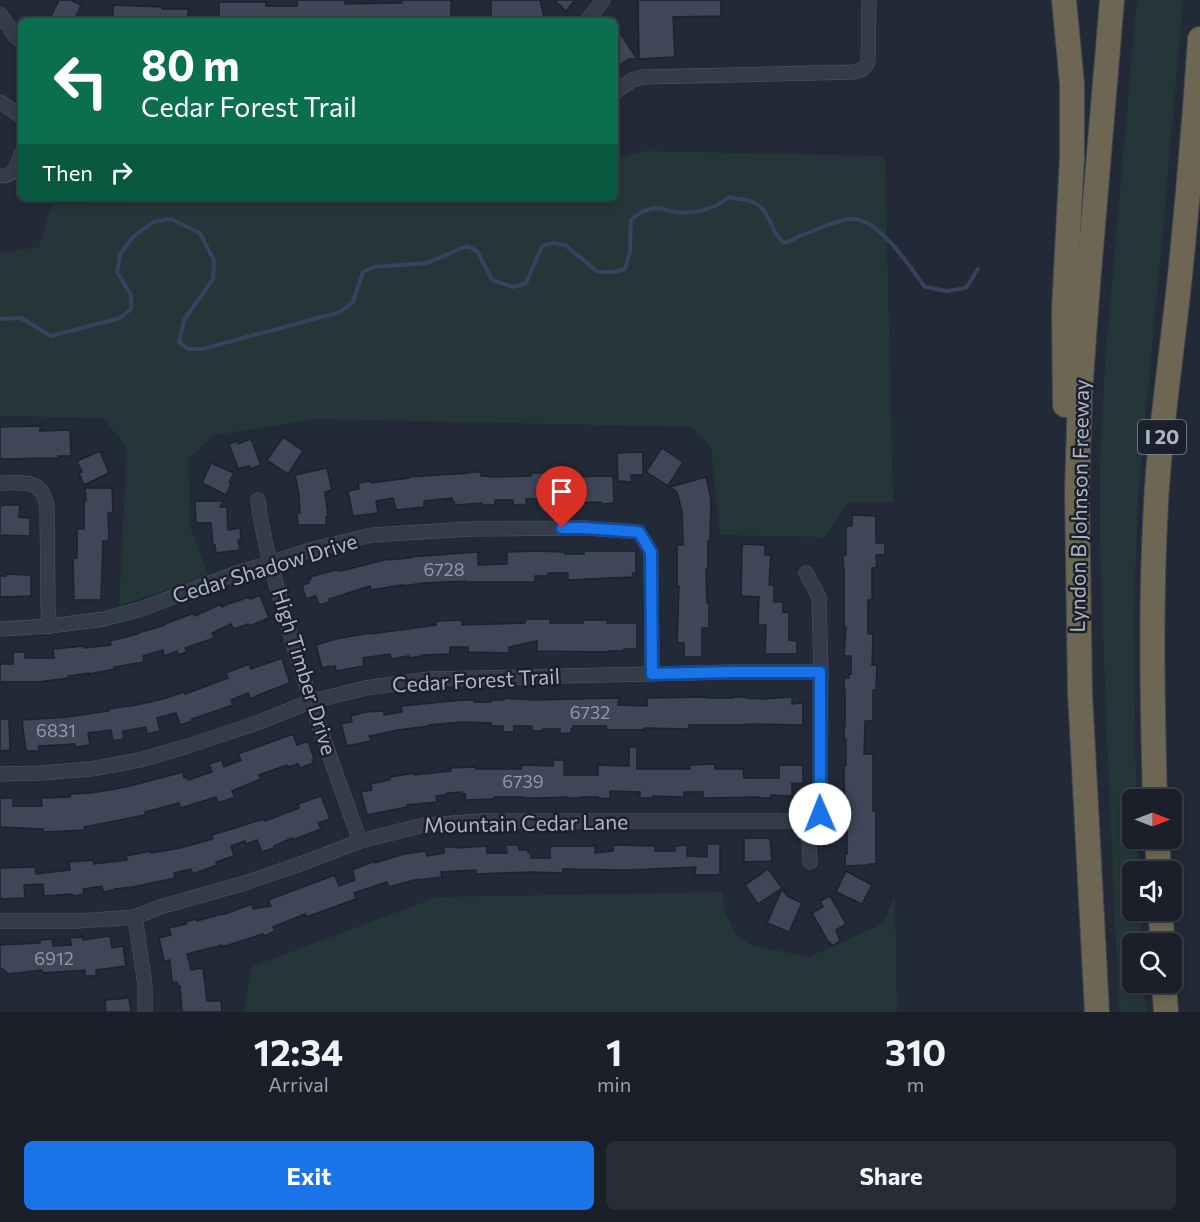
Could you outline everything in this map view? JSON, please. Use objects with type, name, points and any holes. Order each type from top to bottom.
[{"type":"highway","points":[[1064,0],[1072,84],[1072,157],[1065,310],[1065,502],[1079,633]]},
{"type":"highway","name":"Lyndon B Johnson Freeway","points":[[1097,1012],[1080,693],[1077,490],[1080,393],[1112,0]]},
{"type":"highway","name":"I 20","points":[[1155,789],[1152,633],[1158,474],[1184,237],[1200,39]]},
{"type":"highway","points":[[1165,993],[1166,1012]]},
{"type":"street","points":[[589,18],[603,0]]},
{"type":"street","points":[[618,90],[632,80],[643,77],[855,72],[863,69],[868,63],[869,0]]},
{"type":"street","points":[[0,14],[18,38]]},
{"type":"street","points":[[0,102],[18,114]]},
{"type":"street","points":[[0,176],[10,175],[18,162]]},
{"type":"street","points":[[0,483],[29,483],[39,488],[45,495],[50,626]]},
{"type":"street","name":"High Timber Drive","points":[[258,500],[261,527],[296,656],[360,841]]},
{"type":"street","name":"Cedar Shadow Drive","points":[[0,629],[50,626],[104,618],[141,609],[234,574],[314,549],[372,535],[483,529],[585,528],[639,532],[651,552],[652,674]]},
{"type":"street","points":[[806,573],[819,597],[820,814],[816,821],[808,821],[810,862]]},
{"type":"street","name":"Cedar Forest Trail","points":[[0,774],[91,769],[140,760],[257,723],[312,701],[366,688],[429,679],[820,672]]},
{"type":"street","name":"Mountain Cedar Lane","points":[[0,921],[78,921],[135,917],[160,907],[245,883],[360,841],[424,825],[482,821],[808,821]]},
{"type":"street","points":[[135,917],[145,985],[145,1012]]},
{"type":"shaded area","points":[[1137,0],[1183,0],[1138,495],[1134,616],[1136,789],[1122,789],[1122,849],[1138,849],[1138,861],[1122,861],[1122,921],[1141,921],[1142,933],[1122,933],[1122,993],[1145,993],[1146,1012],[1119,1012],[1100,543],[1100,462],[1105,364]]},
{"type":"shaded area","points":[[644,151],[885,156],[893,502],[849,502],[825,537],[720,535],[711,447],[692,427],[317,419],[214,435],[188,459],[190,527],[209,576],[119,606],[127,448],[103,418],[0,416],[0,253],[39,247],[52,204],[618,201],[618,158]]},
{"type":"shaded area","points":[[722,892],[725,912],[736,934],[754,946],[809,957],[882,924],[895,896],[897,1012],[244,1012],[251,967],[437,897]]},
{"type":"building","points":[[59,0],[71,0],[81,5],[75,18],[50,18]]},
{"type":"building","points":[[297,0],[345,0],[345,4],[402,3],[402,0],[451,0],[451,18],[219,18],[219,2],[266,2],[266,6],[297,6]]},
{"type":"building","points":[[491,0],[540,0],[544,18],[491,18]]},
{"type":"building","points":[[554,0],[575,0],[566,11]]},
{"type":"building","points":[[638,0],[721,0],[721,16],[673,17],[675,57],[639,59]]},
{"type":"building","points":[[113,5],[188,9],[188,18],[113,18]]},
{"type":"building","points":[[618,30],[637,59],[629,59],[618,66]]},
{"type":"building","points":[[40,426],[40,431],[70,430],[71,456],[0,459],[0,427]]},
{"type":"building","points":[[283,437],[303,451],[288,474],[267,460]]},
{"type":"building","points":[[251,439],[261,465],[250,469],[249,466],[238,469],[229,444],[238,441],[238,444]]},
{"type":"building","points":[[662,448],[683,462],[668,486],[646,472]]},
{"type":"building","points":[[100,451],[109,473],[84,485],[77,461]]},
{"type":"building","points":[[643,452],[643,475],[631,475],[632,482],[618,481],[617,453]]},
{"type":"building","points":[[211,463],[234,473],[226,495],[202,483]]},
{"type":"building","points":[[327,468],[332,490],[325,492],[328,517],[326,517],[326,525],[298,525],[299,494],[295,475]]},
{"type":"building","points":[[481,472],[481,476],[495,477],[531,476],[531,473],[556,473],[556,477],[613,476],[614,503],[543,504],[543,499],[526,499],[526,505],[513,505],[513,500],[495,500],[495,505],[482,505],[482,503],[455,505],[452,498],[424,501],[424,507],[396,510],[393,498],[376,501],[378,513],[353,516],[348,491],[359,489],[358,483]]},
{"type":"building","points":[[706,477],[711,499],[708,569],[706,569],[709,628],[702,628],[702,657],[684,657],[684,643],[677,643],[679,586],[677,586],[677,545],[683,545],[682,511],[677,492],[670,487]]},
{"type":"building","points":[[85,488],[112,488],[113,513],[108,513],[109,541],[103,541],[101,600],[74,600],[73,558],[77,558],[77,529],[84,529]]},
{"type":"building","points":[[195,501],[223,501],[220,507],[227,507],[228,530],[240,528],[241,539],[238,540],[240,550],[216,553],[211,523],[196,523]]},
{"type":"building","points":[[20,505],[19,517],[30,518],[30,536],[0,535],[0,506]]},
{"type":"building","points":[[852,515],[876,516],[876,543],[885,543],[885,555],[876,555],[877,567],[872,568],[872,600],[868,600],[868,634],[873,634],[872,665],[877,665],[876,690],[873,690],[873,721],[865,721],[864,754],[873,754],[876,864],[845,866],[847,825],[845,825],[844,677],[849,678],[851,674],[851,656],[844,656],[846,627],[844,627],[843,555],[846,555],[846,526],[852,526]]},
{"type":"building","points":[[742,544],[765,545],[765,555],[771,555],[769,585],[774,585],[774,602],[783,602],[783,612],[789,613],[789,640],[797,641],[797,654],[765,654],[766,625],[758,625],[759,597],[741,596]]},
{"type":"building","points":[[584,551],[636,551],[636,574],[633,573],[632,577],[568,580],[568,573],[548,573],[548,576],[535,576],[535,582],[424,583],[371,590],[370,586],[329,599],[329,602],[319,605],[316,596],[306,599],[302,585],[309,583],[310,577],[388,559],[478,552],[478,565],[507,564],[507,552],[584,554]]},
{"type":"building","points":[[6,574],[31,575],[31,596],[0,597],[0,576],[6,576]]},
{"type":"building","points":[[260,595],[269,618],[234,629],[231,624],[212,633],[214,638],[185,648],[187,652],[178,655],[177,651],[164,656],[163,650],[143,656],[144,662],[89,674],[68,676],[69,678],[38,682],[0,682],[0,664],[13,664],[13,652],[25,652],[25,658],[54,658],[53,649],[111,645],[110,641],[165,625],[194,613],[195,616],[221,604],[222,607]]},
{"type":"building","points":[[526,619],[550,619],[550,623],[607,620],[607,623],[637,623],[637,649],[608,652],[537,651],[537,641],[509,647],[509,653],[468,652],[468,647],[450,647],[450,654],[391,659],[390,654],[363,658],[364,666],[336,671],[335,666],[322,668],[316,645],[370,633],[436,625],[436,621],[462,620],[462,625],[525,623]]},
{"type":"building","points":[[282,658],[290,683],[250,699],[248,693],[231,700],[233,705],[192,719],[192,721],[180,725],[176,713],[157,718],[160,731],[147,734],[146,727],[123,731],[124,739],[113,741],[111,730],[88,733],[90,745],[39,746],[39,751],[26,751],[22,720],[109,711],[108,709],[163,699],[184,692],[185,694],[228,678],[226,673],[249,664],[251,669]]},
{"type":"building","points":[[792,697],[792,704],[803,703],[803,725],[689,725],[689,729],[644,728],[644,730],[606,730],[606,726],[573,726],[571,733],[560,734],[560,729],[532,731],[532,726],[514,726],[514,732],[503,732],[503,726],[491,726],[491,723],[462,722],[429,725],[369,736],[371,741],[347,746],[341,724],[352,722],[351,716],[366,712],[384,711],[384,715],[402,712],[401,706],[463,700],[491,702],[491,700],[504,700],[504,698],[533,700],[619,698],[618,705],[647,706],[647,698],[763,699]]},
{"type":"building","points":[[0,719],[9,719],[10,750],[0,751]]},
{"type":"building","points":[[293,734],[297,745],[308,741],[314,759],[313,763],[300,768],[298,764],[288,767],[287,765],[259,775],[261,779],[232,791],[235,797],[218,803],[216,797],[181,808],[179,803],[145,812],[145,815],[84,827],[85,830],[43,832],[43,829],[0,827],[0,798],[13,798],[13,806],[42,806],[41,798],[70,797],[70,794],[126,787],[183,772],[184,778],[187,777],[188,780],[212,772],[209,764],[222,760],[224,767],[241,760],[238,754]]},
{"type":"building","points":[[629,747],[637,747],[637,769],[690,769],[690,765],[715,764],[715,769],[743,769],[744,778],[779,778],[779,765],[803,765],[803,784],[792,783],[792,796],[771,795],[771,798],[703,798],[703,792],[684,792],[684,797],[640,798],[640,792],[610,791],[610,799],[494,797],[494,799],[465,800],[465,794],[462,792],[447,793],[436,796],[437,802],[407,805],[407,807],[367,815],[361,792],[372,790],[370,784],[390,780],[390,777],[414,773],[414,775],[451,771],[450,768],[475,767],[476,769],[521,769],[521,765],[553,766],[553,760],[564,760],[564,775],[598,775],[598,765],[629,766]]},
{"type":"building","points":[[321,796],[330,819],[318,823],[321,829],[293,840],[292,838],[262,852],[257,840],[246,844],[245,841],[231,846],[234,856],[193,874],[191,869],[174,873],[175,878],[103,892],[102,886],[83,889],[84,894],[73,896],[72,894],[44,896],[43,884],[24,885],[25,898],[0,899],[0,868],[35,867],[36,874],[70,870],[69,862],[93,860],[94,864],[127,860],[126,856],[180,848],[213,839],[212,835],[264,819],[265,821],[299,808],[298,804]]},
{"type":"building","points":[[744,838],[770,838],[772,861],[744,862]]},
{"type":"building","points":[[707,844],[720,844],[720,875],[695,875],[696,867],[626,870],[563,869],[563,873],[476,874],[476,870],[441,872],[442,877],[418,879],[389,887],[387,882],[354,893],[356,899],[306,917],[305,914],[273,927],[275,931],[264,936],[263,934],[222,947],[222,945],[187,954],[191,970],[203,968],[207,1001],[221,1001],[222,1012],[182,1012],[180,986],[177,982],[172,983],[170,960],[164,961],[159,938],[171,935],[169,928],[186,924],[185,922],[225,914],[252,904],[253,909],[271,906],[268,900],[335,875],[339,886],[355,880],[352,870],[375,861],[375,863],[404,854],[426,851],[427,856],[444,853],[444,847],[487,846],[487,853],[507,853],[506,845],[518,845],[519,850],[528,850],[528,853],[531,853],[531,858],[550,858],[550,846],[595,846],[595,853],[613,851],[613,845],[655,846],[655,851],[675,851],[675,846],[687,845],[687,856],[707,857]]},
{"type":"building","points":[[768,869],[782,888],[758,904],[745,885]]},
{"type":"building","points":[[846,871],[872,885],[862,904],[836,892]]},
{"type":"building","points":[[782,889],[787,896],[802,903],[789,932],[767,923]]},
{"type":"building","points":[[830,896],[846,924],[836,930],[840,941],[832,946],[812,913],[823,907],[820,901]]},
{"type":"building","points":[[110,936],[112,948],[123,946],[126,966],[96,970],[96,976],[85,976],[85,970],[42,973],[42,970],[8,974],[0,969],[0,945],[40,943],[40,940],[52,939],[53,946],[71,945],[70,938],[83,937],[83,940]]},
{"type":"building","points":[[129,998],[131,1012],[106,1012],[105,1000]]},
{"type":"waterway","points":[[0,319],[21,318],[51,336],[120,318],[131,309],[131,295],[117,272],[120,254],[133,237],[153,222],[171,219],[200,233],[214,261],[213,279],[184,320],[179,342],[188,349],[202,349],[340,312],[353,302],[363,272],[374,267],[427,263],[467,246],[477,251],[492,280],[513,287],[526,283],[542,246],[553,243],[565,245],[598,272],[625,269],[630,251],[631,220],[638,214],[654,208],[682,213],[696,212],[711,208],[729,197],[759,205],[767,215],[779,239],[784,243],[836,222],[851,219],[872,226],[893,245],[925,287],[947,291],[966,288],[978,269]]},
{"type":"route","points":[[562,528],[639,532],[651,552],[652,674],[820,672],[820,814]]}]
